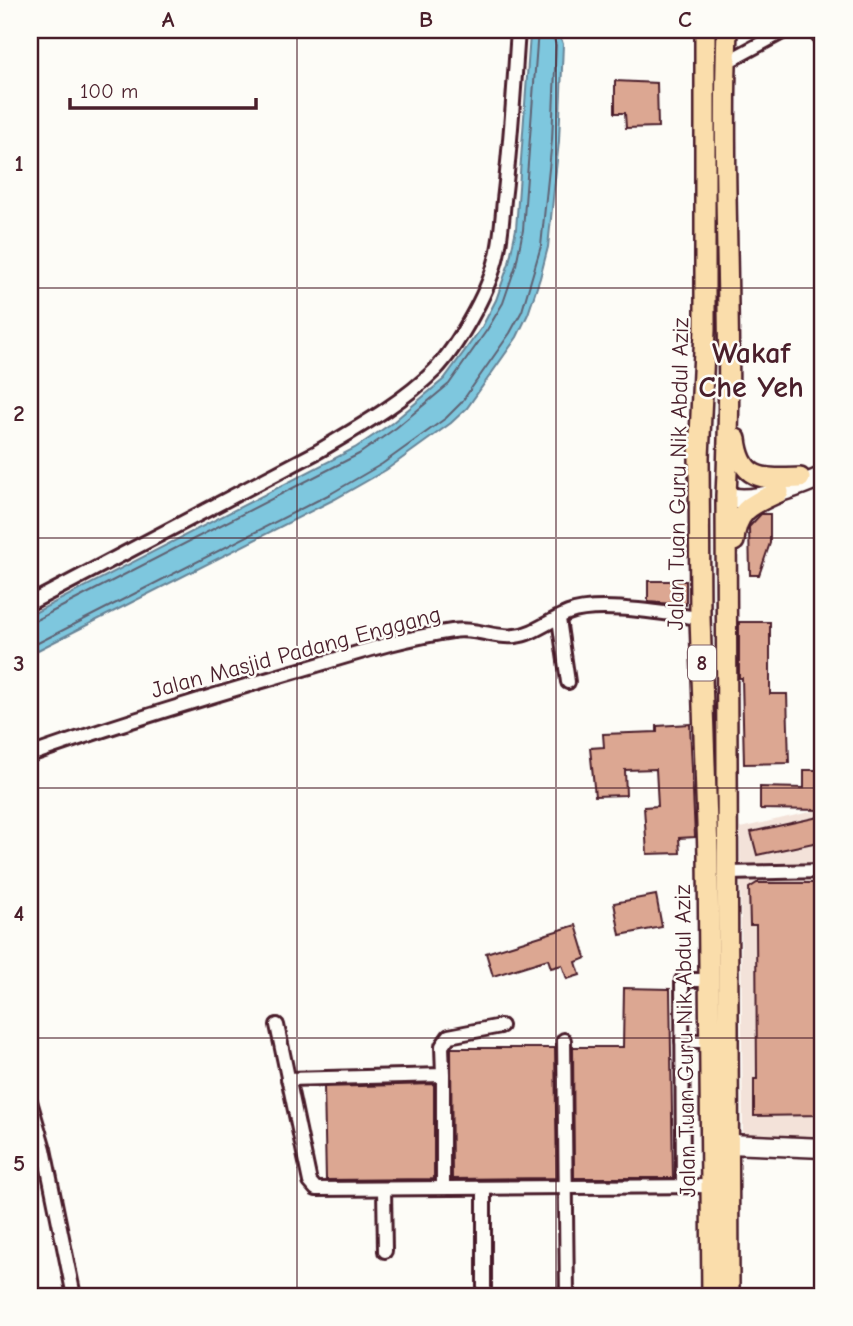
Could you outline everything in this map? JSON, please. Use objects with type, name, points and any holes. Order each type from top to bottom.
[{"type":"main road","name":"Jalan Tuan Guru Nik Abdul Aziz","points":[[705,30],[705,330],[699,457],[712,1296]]},
{"type":"main road","name":"Jalan Tuan Guru Nik Abdul Aziz","points":[[727,30],[726,255],[730,396],[726,496],[729,1296]]},
{"type":"main road","points":[[705,330],[712,475],[718,490],[726,496],[744,499],[779,492]]},
{"type":"main road","points":[[730,396],[737,452],[747,470],[755,476],[767,479],[823,475]]},
{"type":"main road","points":[[726,612],[737,519],[754,503],[823,475]]},
{"type":"main road","points":[[705,736],[713,602],[712,524],[718,504],[726,496],[800,478]]},
{"type":"main road","points":[[729,1144],[823,1148]]},
{"type":"street","points":[[30,603],[317,452],[362,425],[418,386],[438,368],[474,312],[487,288],[496,261],[509,157],[518,30]]},
{"type":"street","points":[[725,63],[786,30]]},
{"type":"street","points":[[814,30],[823,43]]},
{"type":"street","name":"Jalan Masjid Padang Enggang","points":[[30,755],[162,710],[359,652],[464,629],[514,637],[568,613],[592,610],[641,611],[700,618]]},
{"type":"street","points":[[559,619],[568,682]]},
{"type":"street","points":[[728,873],[823,871]]},
{"type":"street","points":[[683,1186],[682,980],[709,979]]},
{"type":"street","points":[[277,1025],[311,1185],[319,1189],[711,1186]]},
{"type":"street","points":[[443,1188],[442,1046],[449,1037],[501,1026]]},
{"type":"street","points":[[564,1040],[566,1296]]},
{"type":"street","points":[[682,1041],[710,1041]]},
{"type":"street","points":[[289,1079],[443,1075]]},
{"type":"street","points":[[30,1101],[44,1149],[74,1296]]},
{"type":"street","points":[[484,1188],[484,1293]]},
{"type":"street","points":[[384,1189],[385,1251]]},
{"type":"shaded area","points":[[823,809],[823,1147],[743,1145],[740,828]]},
{"type":"water","points":[[532,30],[558,31],[563,44],[559,141],[548,247],[528,314],[517,337],[467,408],[451,423],[386,470],[335,499],[30,654],[30,615],[355,448],[392,423],[444,379],[482,327],[496,300],[509,263],[516,229]]},
{"type":"building","points":[[615,81],[657,83],[658,127],[626,128],[625,113],[615,113]]},
{"type":"building","points":[[761,514],[770,514],[770,543],[759,575],[750,575],[749,527]]},
{"type":"building","points":[[648,581],[686,581],[686,605],[648,602]]},
{"type":"building","points":[[739,622],[770,622],[770,694],[787,694],[789,763],[744,764]]},
{"type":"building","points":[[690,724],[695,837],[679,838],[680,853],[647,854],[644,807],[658,806],[656,769],[625,770],[626,795],[595,796],[590,748],[604,747],[603,734],[657,732],[657,726]]},
{"type":"building","points":[[804,770],[823,770],[823,810],[760,809],[760,787],[804,788]]},
{"type":"building","points":[[823,816],[823,841],[757,855],[751,832]]},
{"type":"building","points":[[757,883],[823,883],[823,1115],[754,1116],[754,1079],[757,1079],[756,925],[750,925],[749,888]]},
{"type":"building","points":[[656,895],[662,927],[620,935],[614,903]]},
{"type":"building","points":[[576,925],[586,958],[576,962],[580,975],[567,979],[562,965],[551,968],[548,959],[493,976],[486,953]]},
{"type":"building","points":[[624,988],[670,989],[673,1178],[574,1178],[573,1047],[623,1047]]},
{"type":"building","points":[[451,1048],[555,1048],[557,1178],[452,1179]]},
{"type":"building","points":[[434,1084],[434,1179],[326,1180],[324,1087]]},
{"type":"district","name":"Wakaf Che Yeh","points":[[751,370]]}]
